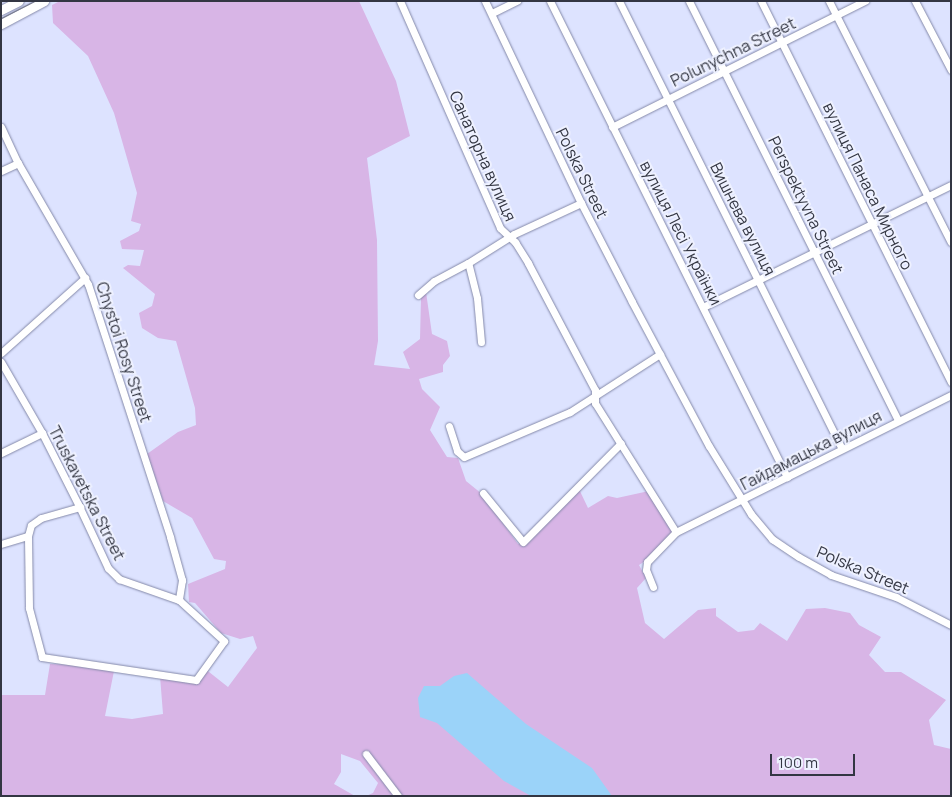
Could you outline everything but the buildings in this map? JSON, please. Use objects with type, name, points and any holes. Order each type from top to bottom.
[{"type":"main road","points":[[1,10],[19,1]]},
{"type":"main road","points":[[1,24],[44,1]]},
{"type":"street","name":"Санаторна вулиця","points":[[400,1],[500,228],[509,239],[516,242],[595,390],[593,397],[621,444],[680,531]]},
{"type":"street","name":"Polska Street","points":[[485,1],[581,203],[660,354],[741,501],[772,539],[799,557],[830,575],[896,597],[951,626]]},
{"type":"street","points":[[492,14],[517,1]]},
{"type":"street","name":"вулиця Лесі Українки","points":[[550,1],[787,477]]},
{"type":"street","name":"Вишнева вулиця","points":[[619,1],[842,449]]},
{"type":"street","name":"Perspektyvna Street","points":[[689,1],[898,421]]},
{"type":"street","name":"вулиця Панаса Мирного","points":[[762,1],[951,382]]},
{"type":"street","points":[[829,1],[951,242]]},
{"type":"street","name":"Polunychna Street","points":[[612,127],[865,1]]},
{"type":"street","points":[[915,1],[951,70]]},
{"type":"street","name":"Chystoi Rosy Street","points":[[1,127],[18,163],[85,278],[170,537],[182,580],[179,600]]},
{"type":"street","points":[[1,171],[18,163]]},
{"type":"street","points":[[703,307],[951,185]]},
{"type":"street","points":[[418,295],[434,281],[509,239],[581,203]]},
{"type":"street","points":[[468,263],[478,298],[481,342]]},
{"type":"street","points":[[1,353],[85,278]]},
{"type":"street","points":[[449,426],[457,451],[464,457],[552,421],[660,354]]},
{"type":"street","name":"Truskavetska Street","points":[[2,366],[42,434],[80,507],[108,568],[119,579],[179,600],[224,641],[196,680],[42,657],[29,608],[28,536]]},
{"type":"street","name":"Гайдамацька вулиця","points":[[653,586],[646,570],[647,562],[680,531],[951,395]]},
{"type":"street","points":[[1,453],[42,434]]},
{"type":"street","points":[[483,493],[523,542],[621,444]]},
{"type":"street","points":[[1,544],[28,536],[31,525],[41,518],[80,507]]},
{"type":"street","points":[[366,754],[398,796]]},
{"type":"shaded area","points":[[60,1],[359,1],[396,81],[410,136],[367,158],[377,240],[378,341],[374,365],[410,369],[403,352],[420,339],[421,298],[426,292],[432,334],[447,341],[450,356],[443,365],[443,372],[419,379],[422,389],[440,407],[430,430],[447,457],[458,458],[466,481],[482,494],[518,544],[530,541],[578,487],[588,508],[608,496],[617,498],[649,491],[673,532],[653,556],[639,565],[646,578],[637,588],[645,623],[664,639],[698,610],[716,608],[716,616],[738,632],[754,630],[760,623],[787,641],[806,609],[825,608],[850,613],[859,625],[881,637],[869,655],[885,672],[901,672],[946,700],[929,720],[934,745],[951,749],[951,796],[366,796],[373,793],[378,783],[360,761],[341,754],[341,772],[334,784],[355,796],[1,796],[1,695],[45,695],[50,664],[115,666],[105,716],[132,719],[163,714],[160,676],[196,680],[204,668],[228,687],[257,648],[253,636],[240,639],[221,633],[195,603],[189,602],[188,584],[225,569],[226,561],[214,559],[192,518],[163,501],[147,454],[178,432],[196,425],[195,408],[176,341],[158,338],[142,328],[139,313],[152,306],[155,294],[123,268],[128,265],[140,266],[144,250],[122,249],[120,241],[139,231],[141,224],[131,221],[137,193],[114,113],[88,56],[53,23],[52,5]]},
{"type":"water","points":[[467,673],[526,724],[592,768],[612,796],[531,796],[504,781],[437,723],[420,717],[418,698],[424,686],[440,686],[454,676]]},
{"type":"tram line","points":[[1,18],[34,1]]}]
